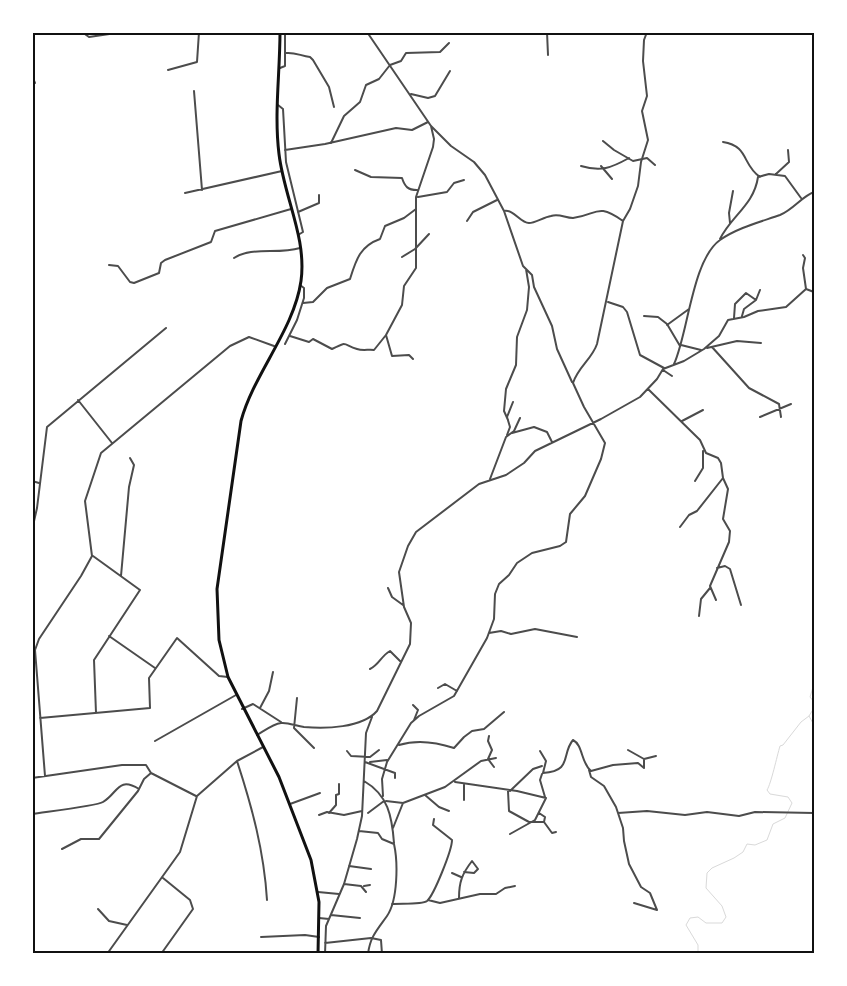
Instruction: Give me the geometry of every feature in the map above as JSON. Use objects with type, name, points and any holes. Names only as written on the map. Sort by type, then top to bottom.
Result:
[{"type":"highway","points":[[280,32],[277,131],[282,172],[300,248],[300,285],[293,309],[244,410],[233,461],[216,589],[219,640],[228,678],[290,804],[312,860],[318,892],[318,954]]},
{"type":"street","points":[[82,32],[89,37],[123,32]]},
{"type":"street","points":[[168,70],[197,62],[199,32]]},
{"type":"street","points":[[280,68],[285,66],[285,32]]},
{"type":"street","points":[[367,32],[431,126],[451,146],[474,162],[484,175],[504,211],[526,269],[529,287],[527,310],[517,337],[516,365],[506,389],[504,411],[510,428],[490,479]]},
{"type":"street","points":[[547,32],[548,55]]},
{"type":"street","points":[[573,383],[579,369],[595,349],[608,302],[610,275],[623,220],[630,209],[638,186],[648,136],[642,111],[647,96],[643,61],[644,41],[647,32]]},
{"type":"street","points":[[331,143],[344,116],[360,102],[366,85],[379,79],[390,65],[401,62],[406,53],[440,52],[449,43]]},
{"type":"street","points":[[286,53],[293,52],[310,57],[329,87],[334,107]]},
{"type":"street","points":[[411,94],[428,98],[435,96],[450,71]]},
{"type":"street","points":[[32,76],[36,83]]},
{"type":"street","points":[[194,91],[202,190]]},
{"type":"street","points":[[278,105],[283,109],[286,162],[303,232],[298,235]]},
{"type":"street","points":[[285,150],[331,143],[396,128],[412,130],[428,122]]},
{"type":"street","points":[[290,336],[309,342],[313,339],[332,349],[338,344],[346,343],[362,350],[374,350],[386,335],[400,310],[404,286],[416,268],[416,197],[433,147],[434,139],[431,126]]},
{"type":"street","points":[[604,141],[633,161],[647,158],[655,165]]},
{"type":"street","points":[[723,142],[735,143],[742,150],[751,170],[760,176],[776,174],[790,180],[801,198]]},
{"type":"street","points":[[776,174],[789,162],[788,150]]},
{"type":"street","points":[[582,166],[592,170],[604,170],[629,158]]},
{"type":"street","points":[[601,166],[610,174],[612,179]]},
{"type":"street","points":[[355,170],[371,177],[402,178],[404,185],[410,190],[418,190]]},
{"type":"street","points":[[185,193],[282,172]]},
{"type":"street","points":[[674,364],[702,265],[730,223],[749,204],[760,176]]},
{"type":"street","points":[[416,197],[446,192],[454,183],[464,180]]},
{"type":"street","points":[[730,223],[729,213],[733,191]]},
{"type":"street","points":[[719,241],[750,226],[782,214],[798,204],[801,198],[814,192]]},
{"type":"street","points":[[298,212],[320,203],[319,195]]},
{"type":"street","points":[[466,221],[473,212],[497,200]]},
{"type":"street","points":[[109,265],[118,266],[130,282],[134,283],[159,273],[161,263],[165,260],[211,242],[215,231],[291,209]]},
{"type":"street","points":[[302,303],[313,302],[327,288],[350,279],[362,249],[367,244],[380,239],[385,226],[404,218],[416,209]]},
{"type":"street","points":[[504,211],[510,211],[526,223],[532,223],[553,215],[574,218],[594,210],[609,212],[623,220]]},
{"type":"street","points":[[402,257],[429,234]]},
{"type":"street","points":[[234,258],[241,254],[256,251],[284,252],[300,248]]},
{"type":"street","points":[[803,255],[805,258],[804,284],[806,289]]},
{"type":"street","points":[[414,720],[445,703],[457,692],[489,633],[495,616],[497,588],[517,563],[535,552],[560,546],[566,542],[570,514],[583,500],[604,450],[604,439],[556,349],[552,326],[534,287],[532,275],[526,269]]},
{"type":"street","points":[[285,344],[290,336],[302,303],[305,290],[300,285]]},
{"type":"street","points":[[810,290],[814,286]]},
{"type":"street","points":[[806,289],[814,292]]},
{"type":"street","points":[[242,709],[252,704],[282,723],[294,726],[333,726],[358,722],[372,716],[377,711],[410,644],[411,622],[403,605],[399,572],[412,537],[428,521],[490,479],[506,475],[524,463],[535,451],[594,423],[640,397],[648,390],[663,369],[703,349],[719,336],[728,320],[758,311],[786,307],[806,289]]},
{"type":"street","points":[[742,316],[744,309],[756,300],[760,290]]},
{"type":"street","points":[[734,318],[738,299],[746,293],[756,300]]},
{"type":"street","points":[[608,302],[623,307],[627,312],[640,355],[672,376]]},
{"type":"street","points":[[667,325],[689,310]]},
{"type":"street","points":[[644,316],[658,317],[667,325],[680,345],[703,349],[737,341],[761,343]]},
{"type":"street","points":[[32,530],[47,427],[166,328]]},
{"type":"street","points":[[386,335],[392,356],[409,355],[412,359]]},
{"type":"street","points":[[45,776],[34,663],[35,650],[39,639],[92,556],[85,501],[100,456],[112,443],[230,346],[252,337],[274,346]]},
{"type":"street","points":[[712,347],[749,388],[767,396],[780,406],[781,417]]},
{"type":"street","points":[[648,390],[700,440],[706,453],[720,460],[722,478],[728,489],[723,519],[730,531],[729,542],[710,588],[701,599],[699,616]]},
{"type":"street","points":[[78,400],[112,443]]},
{"type":"street","points":[[508,420],[513,402]]},
{"type":"street","points":[[760,417],[780,406],[791,404]]},
{"type":"street","points":[[682,421],[703,410]]},
{"type":"street","points":[[512,433],[520,418]]},
{"type":"street","points":[[507,435],[534,427],[547,432],[552,442]]},
{"type":"street","points":[[695,481],[703,468],[703,447]]},
{"type":"street","points":[[121,576],[134,465],[130,458]]},
{"type":"street","points":[[680,527],[689,515],[697,511],[722,478]]},
{"type":"street","points":[[32,481],[39,483]]},
{"type":"street","points":[[92,556],[140,590],[94,660],[96,713]]},
{"type":"street","points":[[717,568],[725,566],[730,569],[741,605]]},
{"type":"street","points":[[388,588],[392,597],[403,605]]},
{"type":"street","points":[[710,588],[716,600]]},
{"type":"street","points":[[489,633],[501,631],[511,634],[535,629],[577,637]]},
{"type":"street","points":[[109,636],[155,668]]},
{"type":"street","points":[[40,718],[150,708],[148,680],[177,638],[219,676],[228,678]]},
{"type":"street","points":[[370,669],[378,666],[384,654],[390,651],[401,662]]},
{"type":"street","points":[[260,708],[269,691],[273,672]]},
{"type":"street","points":[[438,688],[445,684],[457,692]]},
{"type":"street","points":[[155,741],[236,695]]},
{"type":"street","points":[[297,698],[295,730],[314,748]]},
{"type":"street","points":[[368,954],[370,939],[387,916],[392,904],[398,868],[393,828],[383,796],[384,769],[414,720],[418,710],[413,706]]},
{"type":"street","points":[[399,745],[425,742],[444,744],[454,748],[472,731],[484,729],[504,712]]},
{"type":"street","points":[[325,954],[330,915],[344,884],[359,831],[362,811],[366,733],[372,716]]},
{"type":"street","points":[[257,735],[282,723]]},
{"type":"street","points":[[488,759],[492,750],[488,741],[489,736]]},
{"type":"street","points":[[543,773],[554,773],[559,770],[568,756],[574,740],[580,747],[585,765],[591,777],[608,791],[624,828],[624,841],[630,864],[641,887],[650,893],[657,910],[634,903]]},
{"type":"street","points":[[107,954],[163,878],[182,847],[197,796],[237,761],[263,747]]},
{"type":"street","points":[[348,751],[351,756],[365,758],[379,750]]},
{"type":"street","points":[[510,834],[533,822],[546,802],[540,780],[545,757],[540,750]]},
{"type":"street","points":[[628,750],[644,759],[656,756]]},
{"type":"street","points":[[368,813],[385,801],[404,803],[425,795],[455,782],[468,769],[488,759],[496,758]]},
{"type":"street","points":[[488,759],[494,766]]},
{"type":"street","points":[[589,770],[594,771],[613,765],[638,763],[644,768],[644,759]]},
{"type":"street","points":[[365,762],[388,760]]},
{"type":"street","points":[[237,761],[256,821],[262,849],[267,900]]},
{"type":"street","points":[[369,762],[395,773],[395,778]]},
{"type":"street","points":[[32,778],[122,765],[146,765],[151,773],[197,796]]},
{"type":"street","points":[[543,766],[533,769],[509,791],[509,811],[533,822],[544,822]]},
{"type":"street","points":[[62,849],[81,839],[99,839],[139,789],[144,779],[151,773]]},
{"type":"street","points":[[364,781],[383,796]]},
{"type":"street","points":[[455,782],[545,797]]},
{"type":"street","points":[[32,814],[100,803],[125,784],[130,784],[139,789]]},
{"type":"street","points":[[329,813],[336,805],[339,784]]},
{"type":"street","points":[[464,784],[464,800]]},
{"type":"street","points":[[290,804],[320,793]]},
{"type":"street","points":[[425,795],[439,807],[449,811]]},
{"type":"street","points":[[393,828],[404,803]]},
{"type":"street","points":[[318,815],[329,813],[344,815],[362,811]]},
{"type":"street","points":[[618,813],[647,811],[685,814],[707,812],[739,816],[748,812],[814,813]]},
{"type":"street","points":[[538,813],[545,817],[544,822],[552,833],[556,832]]},
{"type":"street","points":[[392,904],[422,904],[428,900],[452,850],[452,842],[446,834],[433,826],[434,819]]},
{"type":"street","points":[[359,831],[378,833],[382,839],[394,844]]},
{"type":"street","points":[[459,898],[461,877],[464,872],[472,861],[478,869],[474,873],[464,872]]},
{"type":"street","points":[[349,866],[371,869]]},
{"type":"street","points":[[452,873],[461,877]]},
{"type":"street","points":[[161,954],[193,909],[190,900],[163,878]]},
{"type":"street","points":[[344,884],[370,885]]},
{"type":"street","points":[[362,886],[366,892]]},
{"type":"street","points":[[428,900],[440,903],[484,893],[498,894],[505,888],[515,886]]},
{"type":"street","points":[[318,892],[339,894]]},
{"type":"street","points":[[98,909],[109,921],[127,925]]},
{"type":"street","points":[[330,915],[360,918]]},
{"type":"street","points":[[319,918],[329,919]]},
{"type":"street","points":[[261,937],[305,935],[318,937]]},
{"type":"street","points":[[325,944],[370,939],[381,940],[382,954]]},
{"type":"waterway","points":[[814,684],[810,697],[814,702]]},
{"type":"waterway","points":[[814,708],[809,716],[814,725]]},
{"type":"waterway","points":[[698,954],[698,945],[686,925],[690,918],[698,917],[706,923],[722,923],[726,917],[722,906],[706,888],[707,873],[712,868],[743,852],[747,844],[755,845],[767,840],[773,824],[785,818],[792,803],[788,797],[770,794],[767,790],[780,746],[783,745],[801,722],[809,716]]}]
